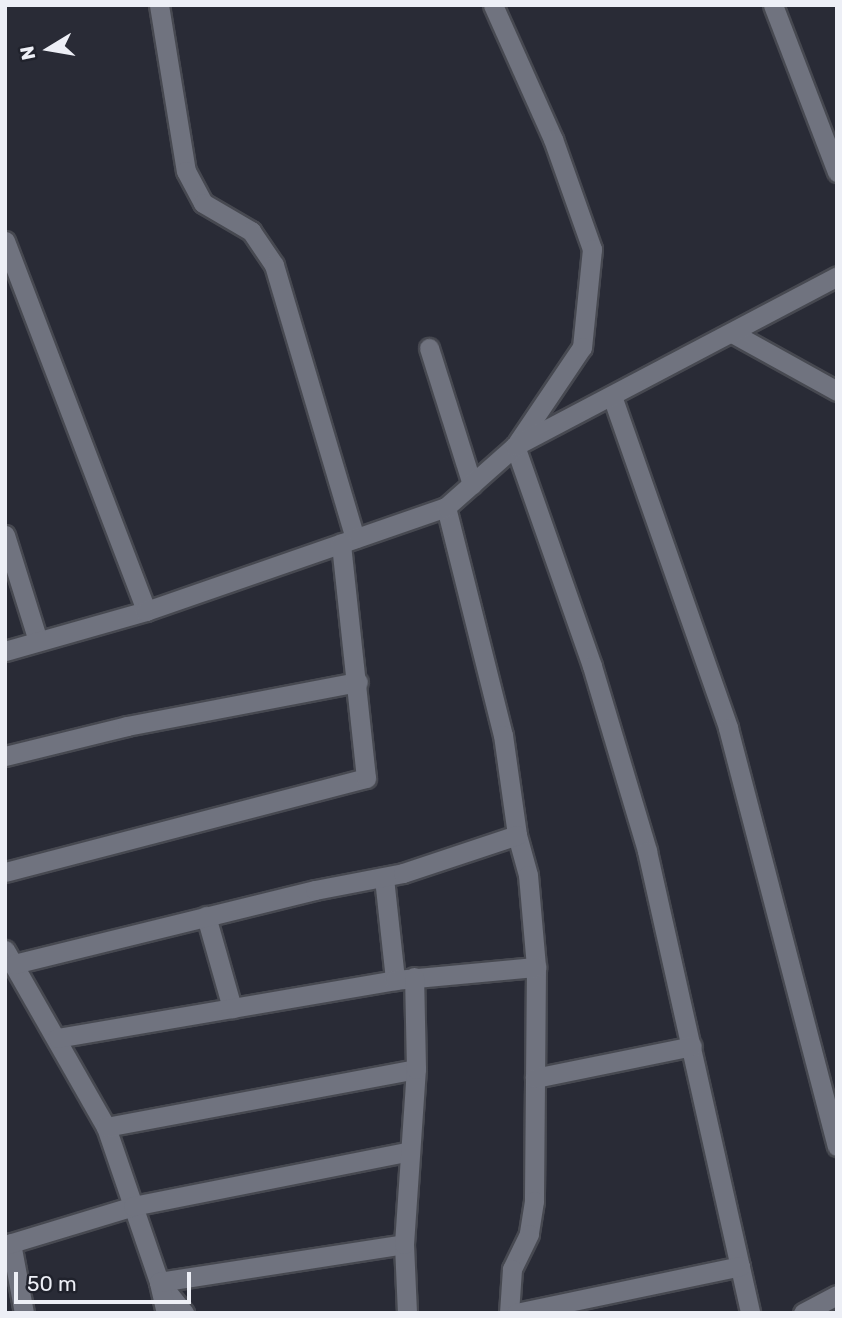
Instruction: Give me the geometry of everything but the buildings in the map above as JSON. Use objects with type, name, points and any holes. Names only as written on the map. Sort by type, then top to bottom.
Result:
[{"type":"street","points":[[5,872],[366,778],[348,541],[274,265],[251,231],[203,203],[186,171],[159,5]]},
{"type":"street","points":[[493,5],[553,139],[592,249],[582,347],[516,446]]},
{"type":"street","points":[[773,5],[837,172]]},
{"type":"street","points":[[5,242],[146,611]]},
{"type":"street","points":[[5,651],[146,611],[446,508],[516,446],[734,334],[837,276]]},
{"type":"street","points":[[734,334],[837,391]]},
{"type":"street","points":[[429,348],[472,484]]},
{"type":"street","points":[[612,396],[728,728],[829,1082],[837,1146]]},
{"type":"street","points":[[516,446],[592,666],[635,812],[692,1046],[750,1313]]},
{"type":"street","points":[[446,508],[503,735],[517,835],[528,875],[536,967],[534,1201],[530,1234],[512,1269],[509,1313]]},
{"type":"street","points":[[5,535],[38,641]]},
{"type":"street","points":[[5,756],[127,726],[358,682]]},
{"type":"street","points":[[166,1313],[159,1282],[106,1128],[58,1038],[10,957],[384,878],[517,835]]},
{"type":"street","points":[[384,878],[404,978],[416,1069],[404,1244],[407,1313]]},
{"type":"street","points":[[206,916],[232,1008]]},
{"type":"street","points":[[58,1038],[404,978],[536,967]]},
{"type":"street","points":[[535,1078],[692,1046]]},
{"type":"street","points":[[106,1128],[416,1069]]},
{"type":"street","points":[[24,1313],[8,1244],[133,1206],[410,1151]]},
{"type":"street","points":[[159,1282],[404,1244]]},
{"type":"street","points":[[516,1313],[740,1265]]},
{"type":"street","points":[[159,1282],[184,1313]]},
{"type":"street","points":[[803,1313],[827,1303]]}]
